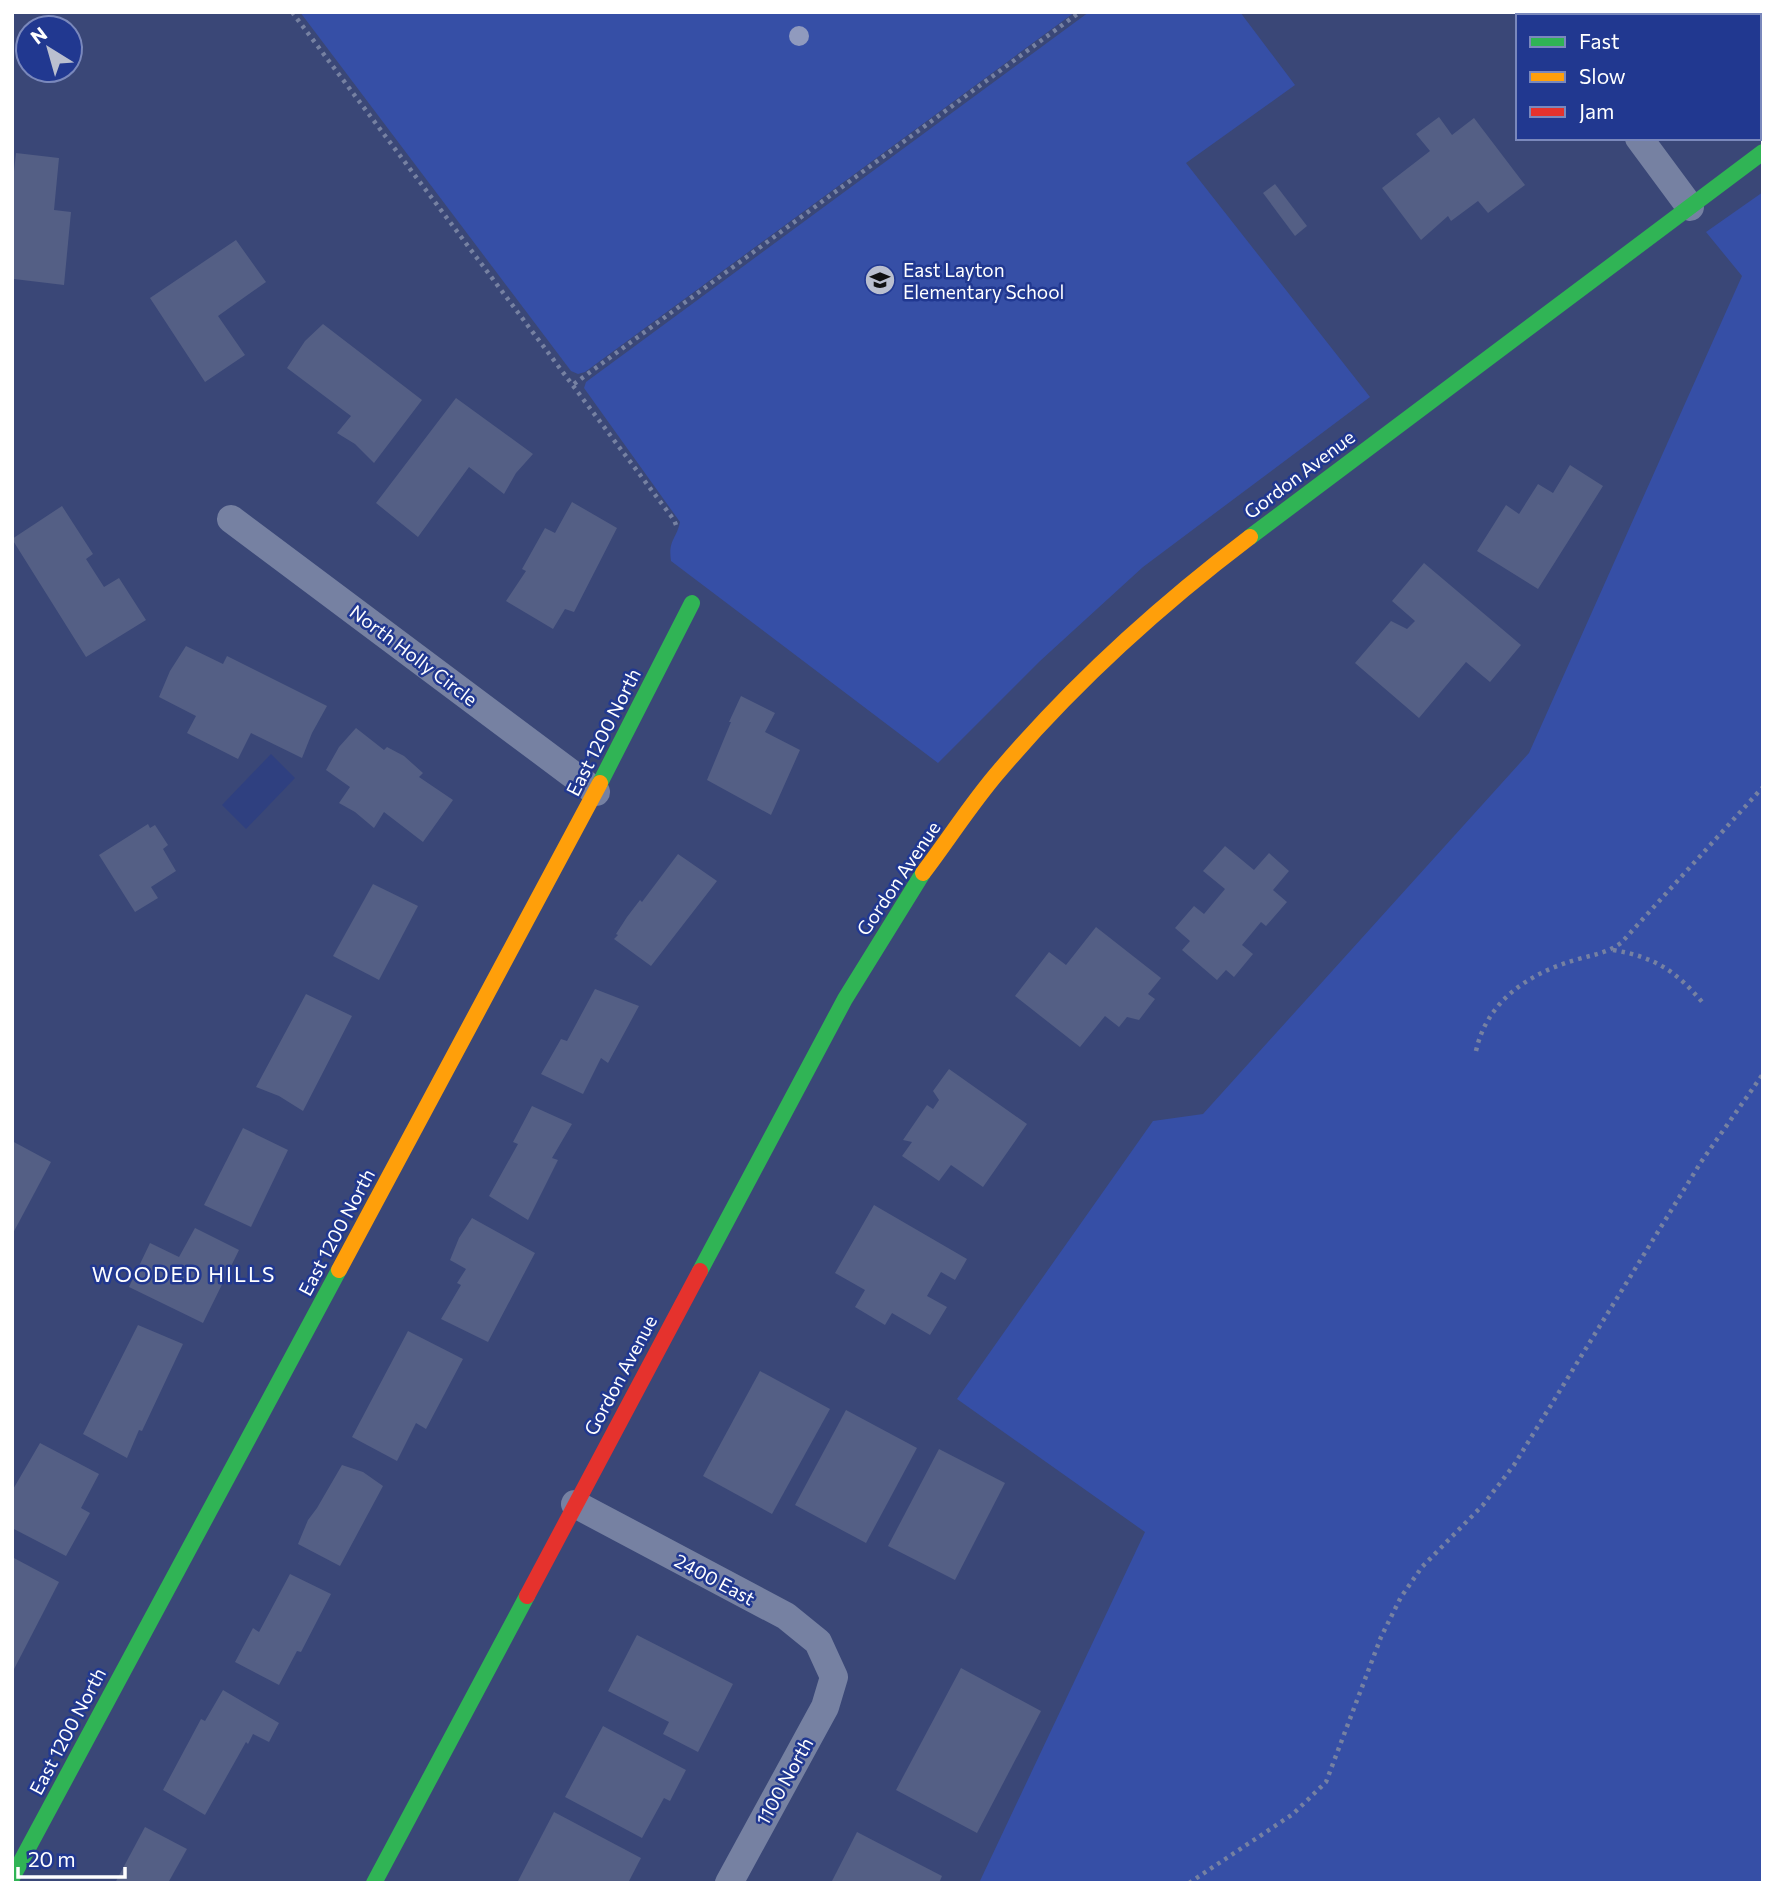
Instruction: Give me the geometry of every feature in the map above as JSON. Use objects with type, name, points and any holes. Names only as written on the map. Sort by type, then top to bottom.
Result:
[{"type":"main road","name":"Gordon Avenue","points":[[374,1883],[845,999],[916,883],[999,771],[1097,665],[1205,571],[1763,152]]},
{"type":"main road","name":"East 1200 North","points":[[12,1878],[596,792],[692,603]]},
{"type":"street","points":[[1640,140],[1690,207]]},
{"type":"street","name":"North Holly Circle","points":[[232,519],[596,792]]},
{"type":"street","name":"2400 East","points":[[575,1504],[786,1616],[818,1643],[834,1677]]},
{"type":"street","name":"1100 North","points":[[729,1883],[825,1707],[834,1677]]},
{"type":"path","points":[[292,12],[574,384],[676,525]]},
{"type":"path","points":[[574,384],[1080,12]]},
{"type":"path","points":[[1476,1051],[1485,1021],[1503,999],[1555,967],[1612,949],[1634,931],[1763,787]]},
{"type":"path","points":[[1612,949],[1644,956],[1657,962],[1683,979],[1703,1003]]},
{"type":"path","points":[[1189,1883],[1293,1814],[1325,1782],[1381,1637],[1401,1597],[1422,1567],[1483,1505],[1514,1465],[1700,1162],[1763,1074]]},
{"type":"shaded area","points":[[300,12],[1075,12],[585,372],[578,374],[571,371]]},
{"type":"shaded area","name":"East Layton Elementary School","points":[[1089,12],[1240,12],[1295,85],[1186,163],[1370,397],[1143,567],[1040,661],[938,763],[671,561],[671,544],[680,522],[584,388],[586,382]]},
{"type":"shaded area","points":[[1763,192],[1763,1883],[979,1883],[1145,1532],[957,1399],[1153,1121],[1203,1114],[1529,753],[1742,276],[1706,232]]},
{"type":"shaded area","points":[[271,754],[295,778],[246,829],[222,805]]},
{"type":"building","points":[[1642,12],[1759,14],[1643,14]]},
{"type":"building","points":[[1761,16],[1763,19],[1761,34]]},
{"type":"building","points":[[1439,117],[1452,135],[1474,118],[1525,185],[1488,213],[1478,201],[1451,221],[1448,216],[1421,240],[1382,188],[1430,151],[1416,134]]},
{"type":"building","points":[[16,153],[59,158],[54,210],[71,212],[64,285],[14,279],[12,189]]},
{"type":"building","points":[[1275,184],[1307,226],[1295,236],[1263,193]]},
{"type":"building","points":[[236,240],[266,282],[218,316],[245,355],[205,382],[150,298]]},
{"type":"building","points":[[323,324],[422,400],[374,463],[355,444],[337,433],[351,416],[287,368],[305,341]]},
{"type":"building","points":[[456,398],[533,454],[516,473],[504,494],[469,467],[418,537],[376,503]]},
{"type":"building","points":[[1570,465],[1603,486],[1538,589],[1477,551],[1506,505],[1519,514],[1538,484],[1553,493]]},
{"type":"building","points":[[572,502],[617,528],[574,612],[565,609],[553,629],[506,601],[526,571],[522,569],[545,528],[555,533]]},
{"type":"building","points":[[62,506],[93,554],[86,559],[104,587],[119,578],[146,620],[86,657],[12,539]]},
{"type":"building","points":[[1424,563],[1521,645],[1490,682],[1466,662],[1419,718],[1355,663],[1391,621],[1407,629],[1415,621],[1392,601]]},
{"type":"building","points":[[186,646],[223,664],[227,656],[327,706],[302,758],[251,733],[238,759],[187,733],[196,716],[159,697],[170,671]]},
{"type":"building","points":[[741,696],[775,713],[765,732],[800,750],[771,815],[707,780]]},
{"type":"building","points":[[356,728],[384,750],[387,747],[404,756],[423,773],[419,777],[453,800],[423,842],[384,812],[374,828],[339,803],[350,787],[326,770],[339,747]]},
{"type":"building","points":[[148,824],[150,828],[155,825],[168,845],[163,849],[176,871],[151,887],[158,898],[135,912],[99,855]]},
{"type":"building","points":[[1225,846],[1254,870],[1269,853],[1289,871],[1273,890],[1287,902],[1266,926],[1261,922],[1242,945],[1253,954],[1234,977],[1226,970],[1217,980],[1182,950],[1190,941],[1175,928],[1194,906],[1204,914],[1225,889],[1203,871]]},
{"type":"building","points":[[678,854],[717,881],[651,966],[614,939],[627,917],[640,900],[642,902]]},
{"type":"building","points":[[373,884],[418,906],[379,980],[333,956]]},
{"type":"building","points":[[1096,927],[1161,978],[1148,994],[1155,999],[1139,1020],[1127,1017],[1119,1027],[1105,1016],[1080,1047],[1015,996],[1049,952],[1066,965]]},
{"type":"building","points":[[595,989],[639,1006],[608,1063],[601,1058],[583,1094],[541,1074],[561,1039],[567,1041]]},
{"type":"building","points":[[306,994],[352,1016],[303,1111],[279,1096],[256,1087]]},
{"type":"building","points":[[949,1069],[1027,1124],[983,1187],[951,1165],[939,1181],[902,1156],[912,1142],[903,1140],[927,1105],[933,1109],[939,1100],[933,1091]]},
{"type":"building","points":[[532,1106],[572,1124],[552,1158],[558,1160],[528,1220],[489,1196],[518,1144],[513,1142]]},
{"type":"building","points":[[243,1128],[288,1150],[251,1227],[204,1205]]},
{"type":"building","points":[[12,1141],[51,1162],[12,1235]]},
{"type":"building","points":[[874,1205],[967,1259],[955,1280],[941,1272],[927,1296],[947,1307],[930,1335],[892,1313],[885,1325],[855,1307],[865,1290],[835,1273]]},
{"type":"building","points":[[472,1218],[535,1253],[488,1342],[441,1319],[461,1285],[457,1283],[466,1269],[450,1260],[459,1238]]},
{"type":"building","points":[[195,1228],[239,1250],[203,1323],[129,1287],[150,1243],[179,1257]]},
{"type":"building","points":[[138,1325],[183,1344],[127,1458],[83,1434]]},
{"type":"building","points":[[408,1331],[463,1359],[426,1429],[416,1423],[397,1461],[352,1437]]},
{"type":"building","points":[[760,1371],[830,1409],[772,1514],[703,1476]]},
{"type":"building","points":[[846,1410],[917,1448],[866,1543],[795,1505]]},
{"type":"building","points":[[40,1443],[99,1474],[81,1508],[90,1513],[66,1556],[12,1528],[12,1491]]},
{"type":"building","points":[[939,1449],[1005,1483],[955,1580],[888,1546]]},
{"type":"building","points":[[342,1465],[363,1472],[383,1486],[340,1566],[298,1544],[308,1520]]},
{"type":"building","points":[[12,1557],[59,1582],[12,1673]]},
{"type":"building","points":[[290,1574],[331,1594],[301,1652],[297,1651],[279,1685],[235,1662],[253,1628],[259,1632]]},
{"type":"building","points":[[637,1635],[733,1684],[698,1752],[663,1734],[669,1722],[608,1691]]},
{"type":"building","points":[[961,1668],[1041,1711],[977,1833],[896,1790]]},
{"type":"building","points":[[223,1690],[279,1723],[269,1742],[253,1734],[248,1744],[246,1742],[205,1815],[163,1790],[201,1719],[205,1721]]},
{"type":"building","points":[[603,1726],[686,1770],[670,1801],[664,1798],[642,1838],[565,1797]]},
{"type":"building","points":[[554,1812],[641,1858],[628,1883],[517,1883]]},
{"type":"building","points":[[145,1827],[187,1849],[168,1883],[115,1883]]},
{"type":"building","points":[[857,1832],[942,1876],[939,1883],[831,1883]]},
{"type":"traffic: fast","points":[[1250,537],[1763,152]]},
{"type":"traffic: fast","points":[[600,783],[692,603]]},
{"type":"traffic: fast","points":[[700,1271],[845,999],[923,873]]},
{"type":"traffic: fast","points":[[12,1878],[339,1270]]},
{"type":"traffic: fast","points":[[374,1883],[527,1596]]},
{"type":"traffic: slow","points":[[923,873],[990,782],[1057,707],[1150,618],[1250,537]]},
{"type":"traffic: slow","points":[[339,1270],[600,783]]},
{"type":"traffic: jam","points":[[527,1596],[700,1271]]},
{"type":"place","name":"East Layton Elementary School","points":[[880,280]]},
{"type":"district","name":"WOODED HILLS","points":[[184,1273]]}]
